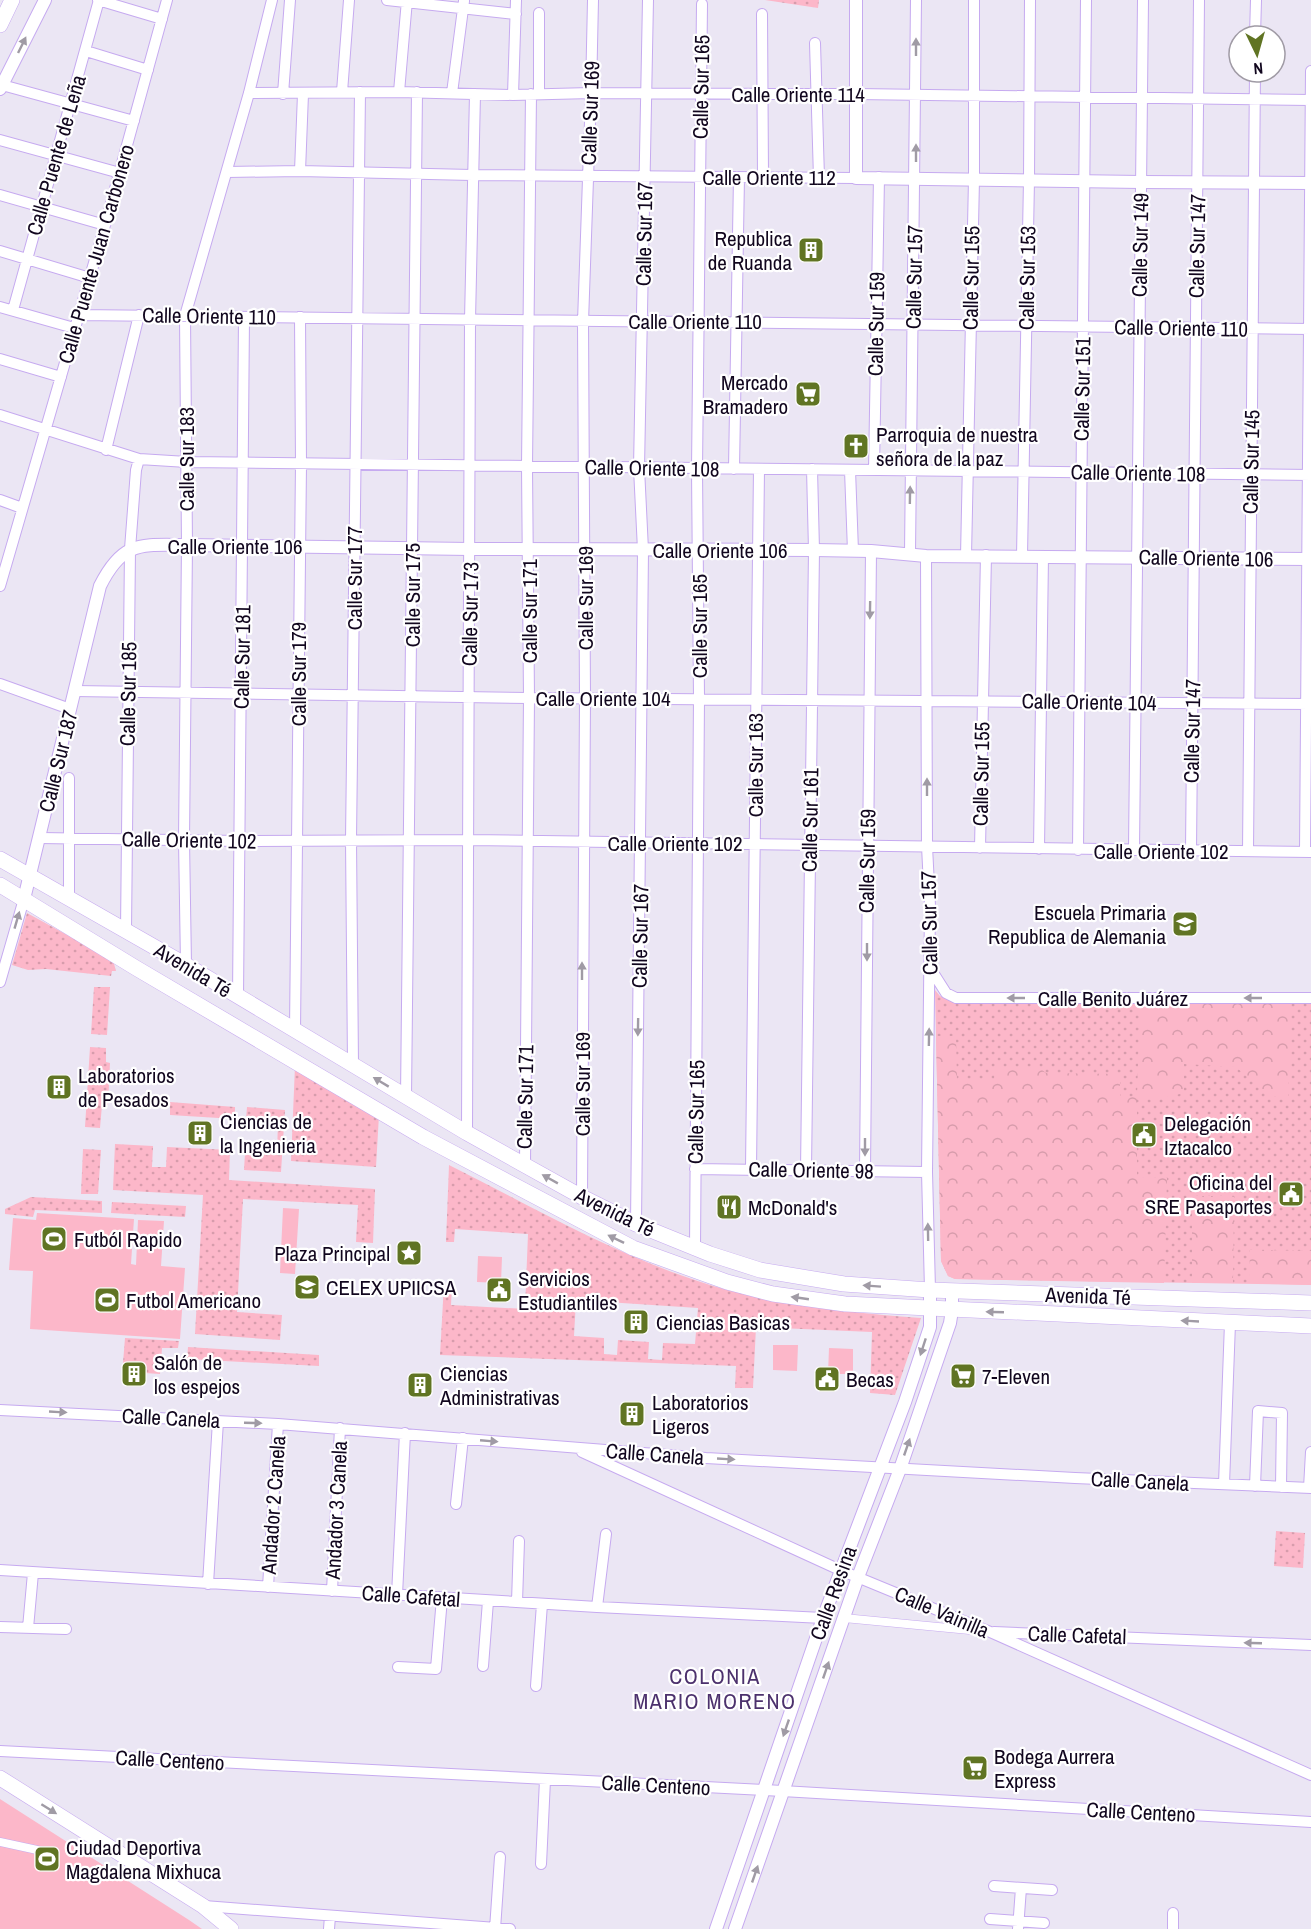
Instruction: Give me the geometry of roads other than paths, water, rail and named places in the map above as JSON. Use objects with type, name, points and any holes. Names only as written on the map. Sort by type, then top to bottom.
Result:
[{"type":"main road","points":[[0,25],[12,0]]},
{"type":"main road","name":"Avenida Té","points":[[0,859],[186,965],[467,1133],[582,1197],[636,1224],[695,1249],[775,1273],[844,1284],[952,1291],[1311,1303]]},
{"type":"main road","name":"Avenida Té","points":[[0,885],[423,1137],[633,1248],[727,1282],[773,1294],[845,1304],[952,1311],[1311,1326]]},
{"type":"main road","points":[[0,1778],[203,1906],[231,1929]]},
{"type":"street","points":[[45,0],[1,87],[71,103],[134,121]]},
{"type":"street","points":[[99,0],[162,19]]},
{"type":"street","name":"Calle Puente de Leña","points":[[13,310],[99,0]]},
{"type":"street","name":"Calle Puente Juan Carbonero","points":[[0,586],[120,173],[167,0]]},
{"type":"street","name":"Calle Sur 183","points":[[186,965],[184,840],[187,545],[185,316],[249,93],[272,0]]},
{"type":"street","points":[[283,94],[290,0]]},
{"type":"street","points":[[342,92],[349,0]]},
{"type":"street","points":[[387,0],[464,4],[516,14]]},
{"type":"street","points":[[513,95],[516,0]]},
{"type":"street","name":"Calle Sur 169","points":[[582,1197],[585,698],[583,321],[592,0]]},
{"type":"street","name":"Calle Sur 167","points":[[636,1224],[643,550],[639,468],[648,0]]},
{"type":"street","points":[[856,0],[856,178]]},
{"type":"street","name":"Calle Sur 157","points":[[910,553],[916,178],[916,0]]},
{"type":"street","name":"Calle Sur 155","points":[[966,556],[969,325],[974,179],[974,0]]},
{"type":"street","name":"Calle Sur 153","points":[[1022,556],[1030,0]]},
{"type":"street","name":"Calle Sur 151","points":[[1078,850],[1086,0]]},
{"type":"street","name":"Calle Sur 149","points":[[1134,850],[1143,0]]},
{"type":"street","name":"Calle Sur 147","points":[[1191,851],[1199,0]]},
{"type":"street","points":[[1255,24],[1256,0]]},
{"type":"street","points":[[399,92],[407,1]]},
{"type":"street","points":[[452,93],[464,4]]},
{"type":"street","name":"Calle Sur 165","points":[[695,1249],[699,843],[697,469],[702,4]]},
{"type":"street","name":"Calle Sur 171","points":[[525,1165],[529,698],[528,321],[530,175],[539,13]]},
{"type":"street","points":[[762,14],[763,177]]},
{"type":"street","points":[[815,43],[819,178]]},
{"type":"street","points":[[86,51],[148,70]]},
{"type":"street","points":[[1308,852],[1311,71]]},
{"type":"street","name":"Calle Sur 145","points":[[1248,851],[1255,84]]},
{"type":"street","name":"Calle Sur 177","points":[[352,1065],[351,840],[360,92]]},
{"type":"street","name":"Calle Oriente 114","points":[[249,93],[417,92],[513,95],[762,93],[1311,100]]},
{"type":"street","name":"Calle Sur 175","points":[[406,1097],[417,92]]},
{"type":"street","points":[[300,171],[303,94]]},
{"type":"street","name":"Calle Sur 173","points":[[467,1133],[472,175],[475,94]]},
{"type":"street","points":[[0,140],[120,173]]},
{"type":"street","name":"Calle Oriente 112","points":[[226,172],[1310,183]]},
{"type":"street","points":[[734,469],[739,177]]},
{"type":"street","name":"Calle Sur 159","points":[[874,470],[879,177]]},
{"type":"street","points":[[0,195],[105,225]]},
{"type":"street","points":[[0,252],[90,278]]},
{"type":"street","points":[[0,307],[74,328]]},
{"type":"street","name":"Calle Oriente 110","points":[[78,315],[1310,329]]},
{"type":"street","points":[[106,450],[139,315]]},
{"type":"street","name":"Calle Sur 181","points":[[238,997],[244,317]]},
{"type":"street","name":"Calle Sur 179","points":[[294,1031],[298,546],[301,464],[300,317]]},
{"type":"street","points":[[0,359],[61,377]]},
{"type":"street","name":"Calle Oriente 108","points":[[0,415],[139,459],[187,462],[1310,475]]},
{"type":"street","name":"Calle Sur 185","points":[[126,930],[130,549],[136,470],[139,459]]},
{"type":"street","name":"Calle Sur 163","points":[[752,1169],[759,469]]},
{"type":"street","name":"Calle Sur 161","points":[[806,1170],[814,550],[812,469]]},
{"type":"street","points":[[850,470],[853,551]]},
{"type":"street","points":[[0,500],[22,508]]},
{"type":"street","name":"Calle Oriente 106","points":[[130,549],[144,545],[187,545],[698,551],[814,550],[910,553],[926,556],[1309,559]]},
{"type":"street","name":"Calle Sur 187","points":[[0,982],[40,837],[100,586],[110,567],[130,549]]},
{"type":"street","name":"Calle Sur 159","points":[[865,1171],[871,551]]},
{"type":"street","name":"Calle Sur 155","points":[[980,848],[986,555]]},
{"type":"street","name":"Calle Sur 157","points":[[926,556],[927,846],[930,906],[927,1172],[930,1290]]},
{"type":"street","points":[[1039,849],[1042,556]]},
{"type":"street","points":[[0,684],[70,709]]},
{"type":"street","name":"Calle Oriente 104","points":[[75,691],[529,698],[1308,704]]},
{"type":"street","name":"Calle Sur 187","points":[[69,778],[69,898]]},
{"type":"street","name":"Calle Oriente 102","points":[[40,837],[240,841],[468,840],[755,843],[1308,852]]},
{"type":"street","name":"Calle Benito Juárez","points":[[930,969],[946,993],[956,998],[1311,998]]},
{"type":"street","name":"Calle Oriente 98","points":[[695,1169],[927,1172]]},
{"type":"street","name":"Calle Resina","points":[[716,1929],[840,1570],[905,1402],[930,1327],[930,1290]]},
{"type":"street","name":"Calle Resina","points":[[735,1929],[950,1323],[952,1291]]},
{"type":"street","points":[[1224,1485],[1230,1323]]},
{"type":"street","name":"Calle Canela","points":[[0,1410],[340,1428],[706,1458],[1310,1488]]},
{"type":"street","points":[[1255,1486],[1258,1411],[1282,1413],[1281,1487]]},
{"type":"street","points":[[208,1584],[218,1421]]},
{"type":"street","name":"Andador 2 Canela","points":[[268,1587],[278,1424]]},
{"type":"street","name":"Andador 3 Canela","points":[[332,1591],[340,1428]]},
{"type":"street","points":[[397,1595],[405,1433]]},
{"type":"street","points":[[456,1504],[463,1438]]},
{"type":"street","name":"Calle Vainilla","points":[[573,1448],[840,1570],[988,1631],[1311,1775]]},
{"type":"street","points":[[1310,1488],[1311,1452]]},
{"type":"street","points":[[597,1607],[606,1534]]},
{"type":"street","points":[[516,1602],[519,1541]]},
{"type":"street","name":"Calle Cafetal","points":[[0,1570],[488,1601],[823,1618]]},
{"type":"street","points":[[28,1628],[33,1573]]},
{"type":"street","points":[[398,1667],[436,1669],[442,1598]]},
{"type":"street","points":[[483,1666],[488,1601]]},
{"type":"street","points":[[536,1686],[542,1604]]},
{"type":"street","name":"Calle Cafetal","points":[[844,1618],[988,1631],[1311,1645]]},
{"type":"street","points":[[0,1627],[66,1629]]},
{"type":"street","name":"Calle Centeno","points":[[0,1750],[765,1790],[1311,1822]]},
{"type":"street","points":[[541,1864],[545,1780]]},
{"type":"street","points":[[0,1842],[51,1853]]},
{"type":"street","points":[[495,1929],[500,1857]]},
{"type":"street","points":[[994,1886],[1052,1890]]},
{"type":"street","points":[[1018,1925],[1021,1888]]},
{"type":"street","points":[[203,1906],[330,1916],[413,1926],[510,1929]]},
{"type":"street","points":[[1173,1913],[1173,1929]]},
{"type":"street","points":[[329,1929],[330,1916]]},
{"type":"street","points":[[990,1919],[1018,1925],[1044,1923]]},
{"type":"place","name":"Republica de Ruanda","points":[[811,250]]},
{"type":"place","name":"Mercado Bramadero","points":[[808,394]]},
{"type":"place","name":"Parroquia de nuestra señora de la paz","points":[[856,446]]},
{"type":"place","name":"Escuela Primaria Republica de Alemania","points":[[1185,924]]},
{"type":"place","name":"Laboratorios de Pesados","points":[[59,1087]]},
{"type":"place","name":"Ciencias de la Ingenieria","points":[[200,1133]]},
{"type":"place","name":"Delegación Iztacalco","points":[[1144,1135]]},
{"type":"place","name":"Oficina del SRE Pasaportes","points":[[1291,1194]]},
{"type":"place","name":"McDonald's","points":[[729,1207]]},
{"type":"place","name":"Futból Rapido","points":[[54,1239]]},
{"type":"place","name":"Plaza Principal","points":[[409,1253]]},
{"type":"place","name":"CELEX UPIICSA","points":[[307,1287]]},
{"type":"place","name":"Servicios Estudiantiles","points":[[499,1290]]},
{"type":"place","name":"Futbol Americano","points":[[107,1300]]},
{"type":"place","name":"Ciencias Basicas","points":[[636,1322]]},
{"type":"place","name":"Salón de los espejos","points":[[134,1374]]},
{"type":"place","name":"7-Eleven","points":[[963,1376]]},
{"type":"place","name":"Becas","points":[[827,1379]]},
{"type":"place","name":"Ciencias Administrativas","points":[[420,1385]]},
{"type":"place","name":"Laboratorios Ligeros","points":[[632,1414]]},
{"type":"place","name":"Bodega Aurrera Express","points":[[975,1768]]},
{"type":"place","name":"Ciudad Deportiva Magdalena Mixhuca","points":[[47,1859]]},
{"type":"district","name":"COLONIA MARIO MORENO","points":[[715,1688]]}]
